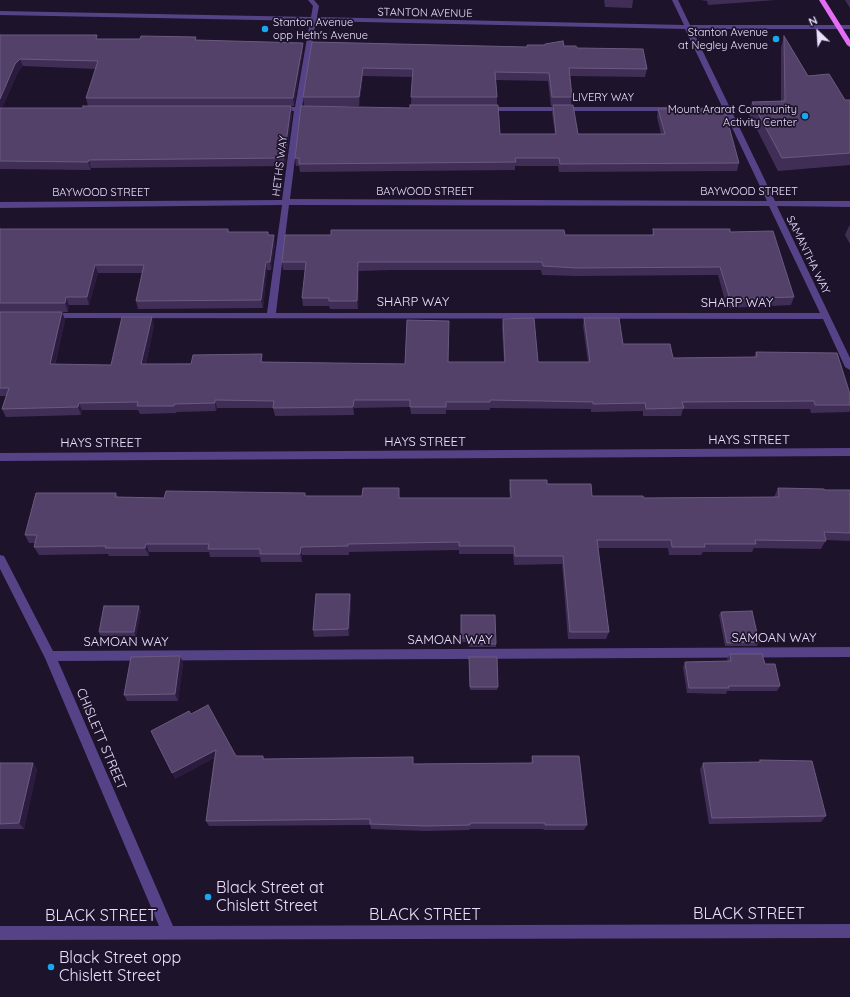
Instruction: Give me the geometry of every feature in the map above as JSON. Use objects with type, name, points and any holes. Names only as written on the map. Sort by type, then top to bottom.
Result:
[{"type":"main road","points":[[822,0],[850,45]]},
{"type":"street","name":"HETHS WAY","points":[[271,315],[298,109],[316,11],[316,6],[312,0]]},
{"type":"street","name":"SAMANTHA WAY","points":[[675,0],[688,27],[722,109],[771,203],[850,367]]},
{"type":"street","name":"STANTON AVENUE","points":[[0,13],[313,21],[688,27],[850,27]]},
{"type":"street","points":[[266,109],[321,109]]},
{"type":"street","name":"LIVERY WAY","points":[[480,109],[678,109]]},
{"type":"street","name":"BAYWOOD STREET","points":[[0,205],[287,202],[850,204]]},
{"type":"street","name":"SHARP WAY","points":[[40,316],[825,316]]},
{"type":"street","name":"HAYS STREET","points":[[0,457],[850,452]]},
{"type":"street","name":"CHISLETT STREET","points":[[0,559],[50,656],[169,933]]},
{"type":"street","name":"SAMOAN WAY","points":[[50,656],[850,652]]},
{"type":"street","name":"BLACK STREET","points":[[0,933],[850,931]]},
{"type":"building","points":[[0,35],[97,35],[96,39],[140,39],[141,36],[196,37],[195,40],[303,43],[293,98],[86,98],[98,61],[20,59],[15,64],[0,99]]},
{"type":"building","name":"Mount Ararat Community Activity Center","points":[[784,36],[808,76],[829,74],[845,100],[850,100],[850,153],[782,158],[752,102],[785,101]]},
{"type":"building","points":[[563,41],[564,46],[576,46],[577,48],[643,49],[647,69],[569,68],[572,97],[552,97],[549,73],[495,72],[497,97],[411,97],[413,69],[363,68],[359,97],[303,97],[312,42],[527,47],[527,45],[545,45]]},
{"type":"building","points":[[410,105],[498,105],[500,134],[556,134],[553,105],[573,105],[578,134],[665,134],[658,109],[724,108],[739,163],[560,164],[559,158],[515,158],[516,162],[299,164],[299,158],[295,158],[301,106],[410,108]]},
{"type":"building","points":[[83,106],[291,106],[284,158],[89,160],[88,162],[0,161],[0,108],[83,108]]},
{"type":"building","points":[[0,229],[228,229],[228,232],[268,232],[268,235],[274,235],[270,262],[266,262],[261,300],[136,301],[144,265],[95,265],[87,297],[66,297],[65,303],[0,303]]},
{"type":"building","points":[[653,229],[730,229],[730,232],[773,231],[794,297],[730,299],[720,267],[576,268],[543,266],[542,262],[358,262],[357,301],[329,301],[329,298],[302,298],[306,262],[282,262],[285,235],[331,235],[331,230],[564,230],[565,235],[654,235]]},
{"type":"building","points":[[0,312],[62,312],[50,364],[111,365],[122,317],[152,317],[141,364],[191,364],[193,355],[262,354],[261,362],[405,364],[407,320],[449,321],[448,362],[505,362],[503,319],[534,318],[538,362],[590,362],[584,318],[619,318],[623,344],[670,344],[673,358],[757,357],[756,352],[837,353],[850,394],[850,405],[815,405],[814,401],[682,402],[684,408],[646,409],[645,403],[593,404],[593,402],[490,400],[490,402],[446,402],[446,407],[410,407],[410,400],[354,400],[353,407],[273,408],[274,401],[215,400],[215,403],[174,404],[174,406],[137,406],[138,402],[79,403],[78,407],[2,409],[9,388],[0,388]]},
{"type":"building","points":[[510,480],[547,480],[547,484],[591,484],[592,496],[643,496],[644,498],[779,497],[778,488],[850,490],[850,533],[824,532],[826,541],[755,540],[756,544],[704,544],[705,547],[672,547],[671,540],[597,540],[609,632],[570,632],[563,556],[515,556],[514,546],[459,546],[459,542],[348,544],[348,546],[301,547],[300,554],[260,554],[260,549],[208,549],[209,544],[146,544],[145,548],[105,548],[106,546],[34,547],[37,535],[25,535],[36,493],[116,493],[115,497],[164,498],[166,491],[305,493],[305,496],[362,496],[363,488],[399,488],[399,498],[511,498]]},
{"type":"building","points":[[316,594],[350,594],[348,629],[313,630]]},
{"type":"building","points":[[104,606],[139,606],[134,632],[99,632]]},
{"type":"building","points":[[752,611],[759,642],[727,643],[721,612]]},
{"type":"building","points":[[461,615],[495,615],[496,644],[469,644],[469,638],[461,638]]},
{"type":"building","points":[[730,654],[762,654],[765,664],[775,664],[780,686],[689,688],[685,662],[731,661]]},
{"type":"building","points":[[180,656],[175,694],[124,695],[131,657]]},
{"type":"building","points":[[469,657],[497,657],[498,687],[470,687]]},
{"type":"building","points":[[208,705],[236,756],[263,756],[263,759],[413,757],[413,764],[533,763],[532,756],[579,756],[587,825],[545,825],[545,823],[470,823],[470,825],[426,826],[370,824],[370,819],[206,821],[216,750],[172,773],[151,731],[189,711],[191,714]]},
{"type":"building","points":[[760,760],[812,761],[826,816],[712,818],[703,763],[760,762]]},
{"type":"building","points":[[0,763],[33,763],[19,823],[0,824]]},
{"type":"place","name":"Stanton Avenue opp Heth's Avenue","points":[[265,29]]},
{"type":"place","name":"Stanton Avenue at Negley Avenue","points":[[776,39]]},
{"type":"place","name":"Mount Ararat Community Activity Center","points":[[805,116]]},
{"type":"place","name":"Black Street at Chislett Street","points":[[208,897]]},
{"type":"place","name":"Black Street opp Chislett Street","points":[[51,967]]}]
